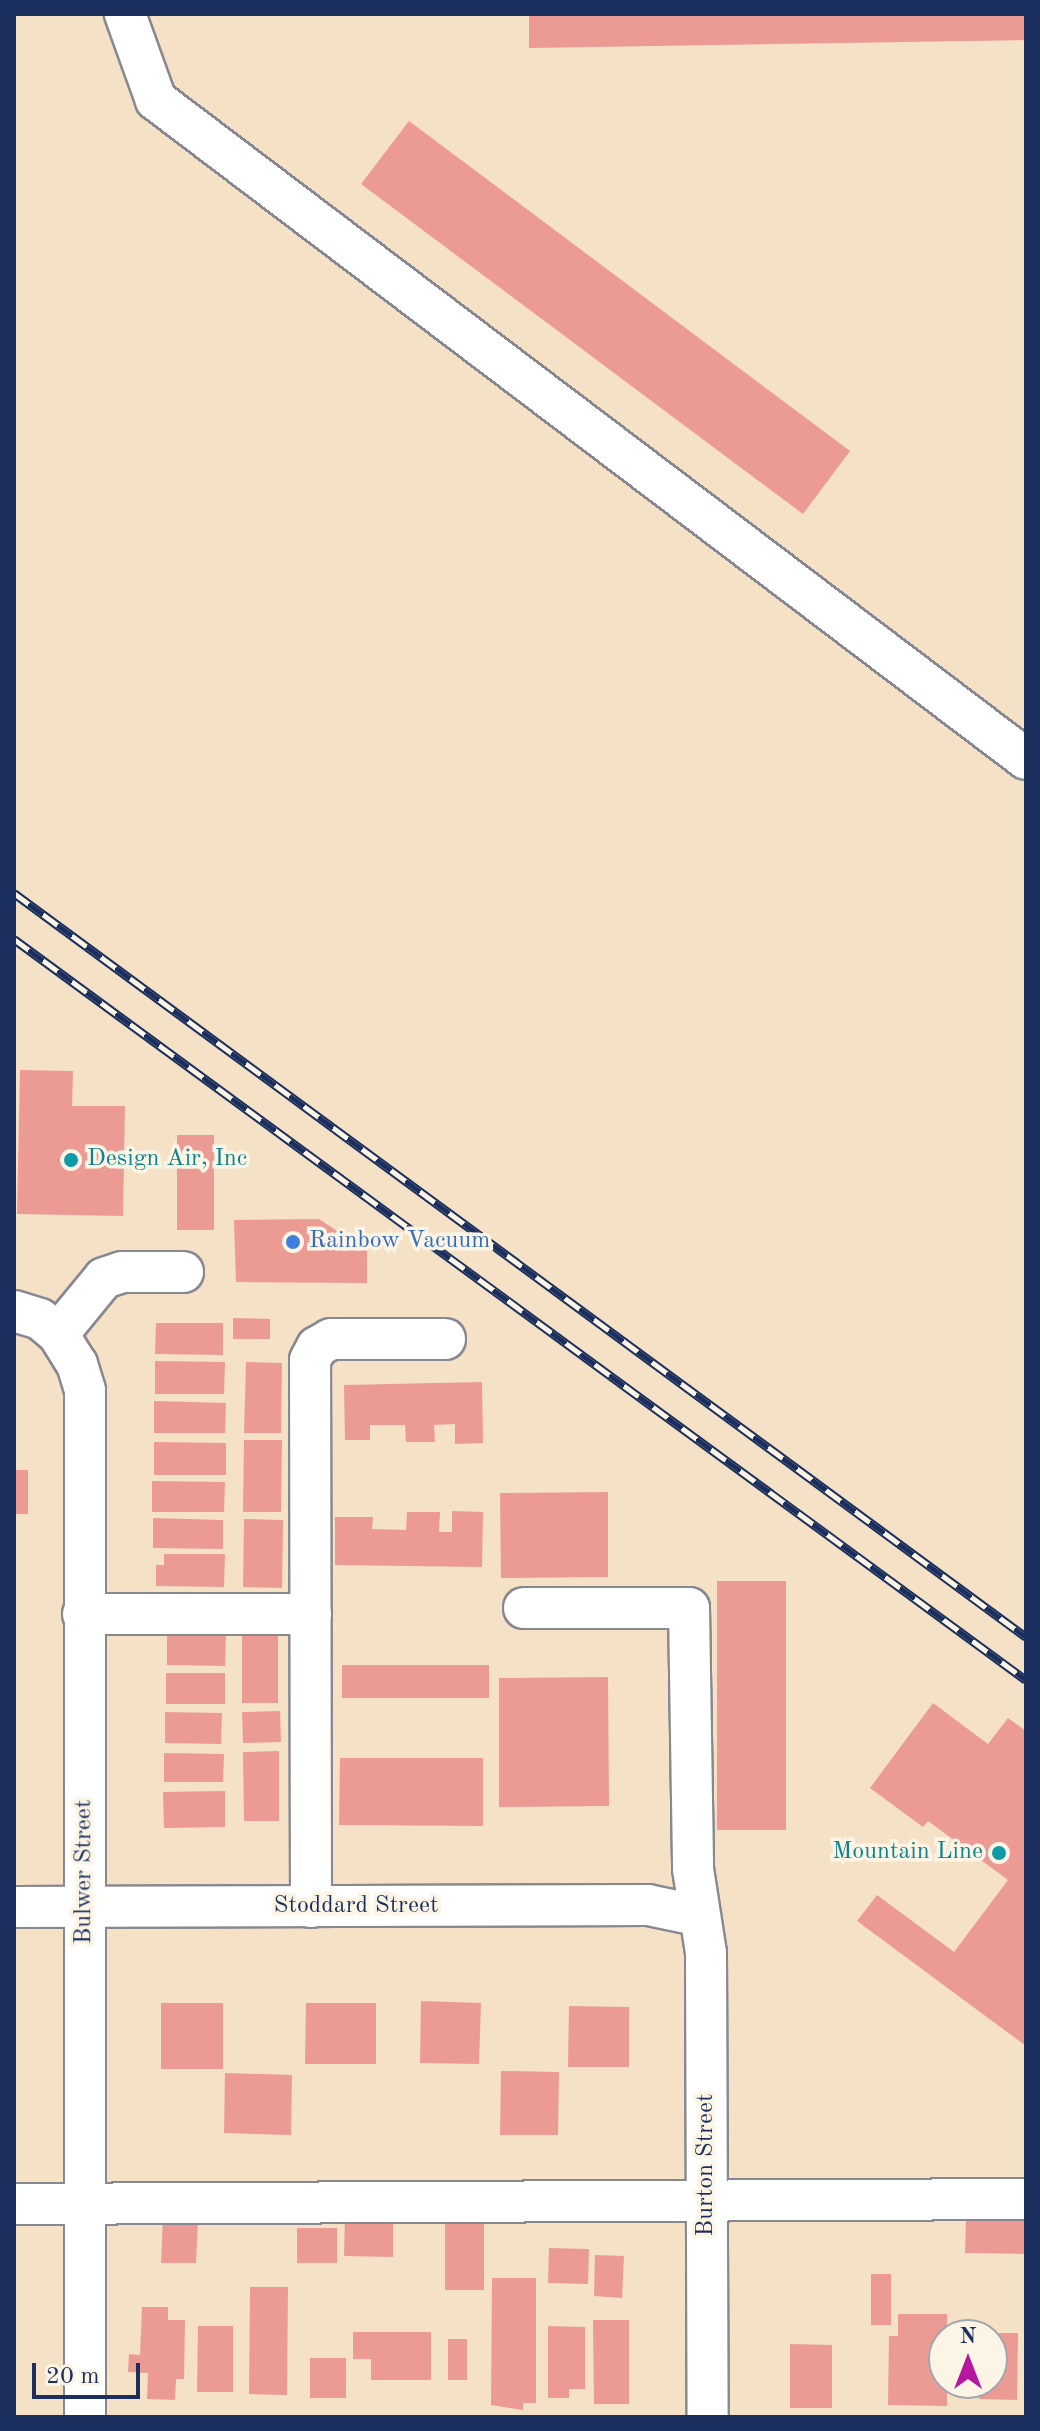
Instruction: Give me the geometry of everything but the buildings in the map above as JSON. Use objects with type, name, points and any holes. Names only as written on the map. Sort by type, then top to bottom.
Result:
[{"type":"street","points":[[125,14],[156,100],[1026,759]]},
{"type":"street","points":[[14,1311],[40,1319],[58,1334],[104,1278],[122,1272],[183,1272]]},
{"type":"street","name":"Bulwer Street","points":[[58,1334],[77,1364],[85,1390],[85,2417]]},
{"type":"street","points":[[311,1907],[312,1353],[331,1339],[445,1339]]},
{"type":"street","name":"Burton Street","points":[[524,1608],[689,1608],[696,1915],[706,1953],[708,2417]]},
{"type":"street","points":[[83,1614],[311,1614]]},
{"type":"street","name":"Stoddard Street","points":[[14,1907],[648,1905],[696,1915]]},
{"type":"street","points":[[14,2204],[1026,2199]]},
{"type":"railway","points":[[14,893],[1026,1637]]},
{"type":"railway","points":[[14,939],[1026,1680]]},
{"type":"place","name":"Design Air, Inc","points":[[71,1160]]},
{"type":"place","name":"Rainbow Vacuum","points":[[293,1242]]},
{"type":"place","name":"Mountain Line","points":[[999,1853]]}]
